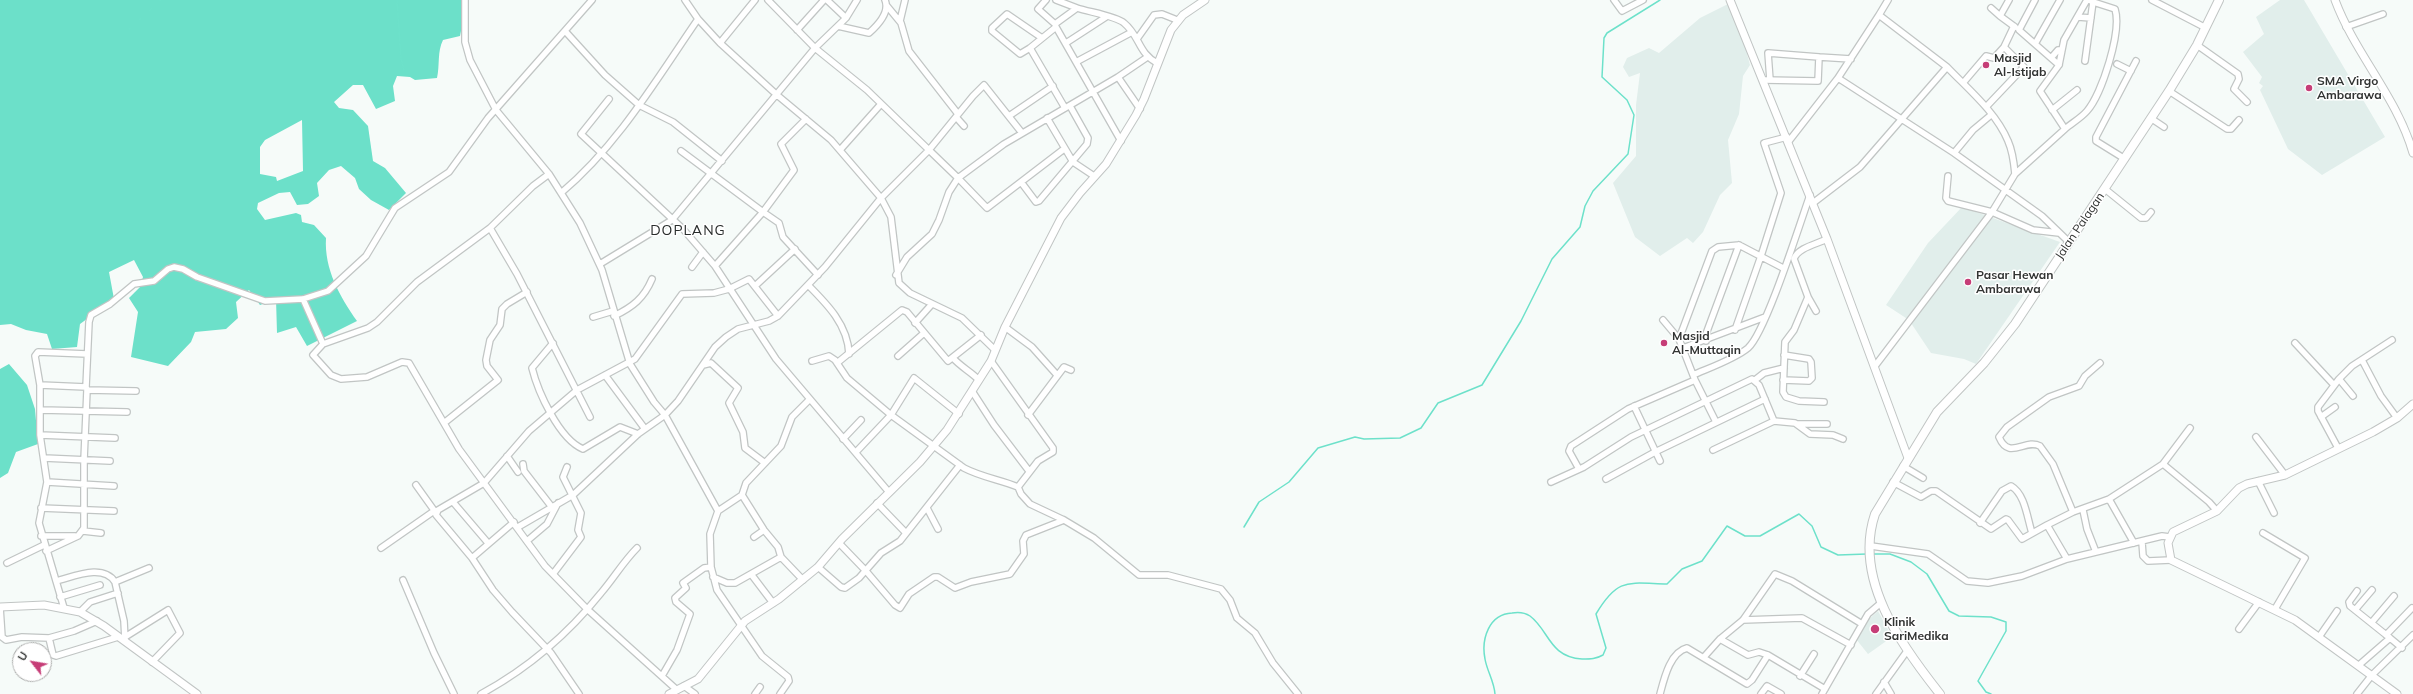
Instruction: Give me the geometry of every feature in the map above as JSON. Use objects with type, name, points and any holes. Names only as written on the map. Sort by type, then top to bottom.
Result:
[{"type":"main road","name":"Jalan Palagan","points":[[1940,694],[1906,651],[1882,602],[1873,578],[1869,532],[1875,514],[1893,482],[1937,412],[2002,341],[2152,119],[2197,44],[2219,0]]},
{"type":"street","points":[[465,0],[464,42],[470,60],[496,110],[549,174],[580,223],[600,264],[630,364],[665,416],[718,511]]},
{"type":"street","points":[[7,563],[78,536],[83,531],[87,354],[91,315],[110,304],[134,284],[154,281],[168,268],[174,267],[260,300],[303,299],[320,295],[342,280],[374,246],[387,219],[395,208],[449,172],[482,126],[592,0]]},
{"type":"street","points":[[685,0],[698,19],[720,43],[840,150],[882,198],[891,217],[896,275],[904,289],[962,318],[995,350]]},
{"type":"street","points":[[720,43],[755,0]]},
{"type":"street","points":[[768,0],[815,48],[881,104],[958,178],[986,208],[1064,149]]},
{"type":"street","points":[[797,30],[824,0]]},
{"type":"street","points":[[827,0],[846,18]]},
{"type":"street","points":[[600,264],[672,220],[815,48],[846,18],[858,0]]},
{"type":"street","points":[[900,21],[905,0]]},
{"type":"street","points":[[1046,0],[1038,9],[1056,26],[1121,141]]},
{"type":"street","points":[[1056,0],[1124,24],[1137,39],[1146,58],[1157,63]]},
{"type":"street","points":[[669,694],[698,679],[749,618],[773,603],[818,568],[839,543],[888,491],[935,445],[959,414],[991,361],[1005,327],[1061,218],[1121,141],[1140,108],[1170,30],[1177,20],[1195,3],[1205,0]]},
{"type":"street","points":[[1614,0],[1622,11],[1643,0]]},
{"type":"street","points":[[1730,0],[1767,80],[1875,366],[1908,458]]},
{"type":"street","points":[[1735,330],[1781,193],[1764,143],[1788,139],[1838,78],[1888,0]]},
{"type":"street","points":[[2000,16],[2009,0]]},
{"type":"street","points":[[1962,84],[1986,56],[1993,59],[2004,47],[2035,0]]},
{"type":"street","points":[[2035,44],[2060,0]]},
{"type":"street","points":[[2152,0],[2164,2],[2206,28]]},
{"type":"street","points":[[2335,0],[2346,27],[2388,94],[2413,153]]},
{"type":"street","points":[[2065,129],[2040,91],[2059,65],[2064,40],[2090,1]]},
{"type":"street","points":[[2085,61],[2091,18],[2090,1]]},
{"type":"street","points":[[1875,366],[1992,212],[2015,174],[2065,129],[2087,112],[2094,100],[2113,44],[2115,9],[2090,1]]},
{"type":"street","points":[[838,26],[869,33],[884,15],[886,3]]},
{"type":"street","points":[[886,3],[900,21],[910,51],[964,126]]},
{"type":"street","points":[[1042,38],[1007,14],[992,28],[992,31],[1020,54],[1030,48],[1042,38],[1056,26],[1078,8]]},
{"type":"street","points":[[1991,8],[2059,65]]},
{"type":"street","points":[[1137,39],[1154,15],[1162,14],[1177,20]]},
{"type":"street","points":[[2346,27],[2383,14]]},
{"type":"street","points":[[1879,15],[1947,66],[1962,84],[1986,107],[2008,139],[2015,174]]},
{"type":"street","points":[[1066,43],[1106,17]]},
{"type":"street","points":[[2078,17],[2091,18]]},
{"type":"street","points":[[561,193],[587,171],[602,154],[639,105],[698,19]]},
{"type":"street","points":[[565,31],[606,75],[639,105],[673,122],[722,161]]},
{"type":"street","points":[[1076,62],[1132,32]]},
{"type":"street","points":[[2197,44],[2238,74],[2239,79],[2234,89],[2247,102]]},
{"type":"street","points":[[1986,107],[2024,67],[2004,47]]},
{"type":"street","points":[[1021,182],[1038,202],[1074,162],[1088,140],[1030,48]]},
{"type":"street","points":[[2052,58],[2058,50],[2062,50]]},
{"type":"street","points":[[1767,80],[1768,53],[1851,59]]},
{"type":"street","points":[[1767,80],[1818,81],[1819,57]]},
{"type":"street","points":[[896,275],[907,256],[932,234],[939,220],[949,192],[958,178],[1022,133],[1118,77],[1146,58]]},
{"type":"street","points":[[2125,159],[2096,141],[2096,137],[2136,61]]},
{"type":"street","points":[[2117,64],[2131,71]]},
{"type":"street","points":[[1813,203],[1860,167],[1947,66]]},
{"type":"street","points":[[1118,77],[1140,108]]},
{"type":"street","points":[[1838,78],[1954,153],[2042,216],[2069,242]]},
{"type":"street","points":[[518,527],[551,506],[573,495],[638,434],[665,416],[726,337],[738,329],[769,321],[778,316],[818,276],[882,198],[929,150],[957,115],[984,85],[1022,133]]},
{"type":"street","points":[[1009,116],[1053,86]]},
{"type":"street","points":[[2052,110],[2077,90]]},
{"type":"street","points":[[2169,91],[2227,129],[2231,129],[2239,120]]},
{"type":"street","points":[[609,99],[581,133],[672,220],[703,252],[715,266],[776,359],[809,400],[856,452],[888,491]]},
{"type":"street","points":[[840,150],[881,104]]},
{"type":"street","points":[[1954,153],[1973,130],[1991,115]]},
{"type":"street","points":[[1047,118],[1064,149],[1074,162],[1094,176]]},
{"type":"street","points":[[715,266],[763,212],[794,170],[781,144],[806,119]]},
{"type":"street","points":[[2152,119],[2164,127]]},
{"type":"street","points":[[681,151],[780,223],[783,237],[818,276]]},
{"type":"street","points":[[549,174],[533,186],[490,228],[417,282],[377,322],[368,328],[323,344],[313,355],[325,369],[338,379],[367,377],[402,362],[409,363],[444,423],[484,483],[553,574],[587,609],[677,690]]},
{"type":"street","points":[[1948,176],[1946,198],[1948,201],[1992,212],[2033,230],[2059,233]]},
{"type":"street","points":[[2105,189],[2141,218],[2146,218],[2151,212]]},
{"type":"street","points":[[1579,469],[1569,451],[1571,446],[1634,406],[1747,349],[1754,342],[1765,318],[1810,195]]},
{"type":"street","points":[[490,228],[527,292],[590,417]]},
{"type":"street","points":[[1816,311],[1808,297],[1794,259],[1799,252],[1827,239]]},
{"type":"street","points":[[1679,339],[1712,251],[1718,247],[1738,245],[1783,268]]},
{"type":"street","points":[[1706,340],[1706,334],[1738,245]]},
{"type":"street","points":[[755,286],[795,249]]},
{"type":"street","points":[[692,267],[703,252]]},
{"type":"street","points":[[593,317],[614,314],[633,307],[642,297],[652,279]]},
{"type":"street","points":[[382,548],[435,512],[484,483],[529,431],[576,391],[605,375],[630,364],[682,294],[714,292],[729,289],[750,280],[778,316]]},
{"type":"street","points":[[808,285],[839,320],[848,342],[849,354]]},
{"type":"street","points":[[444,423],[498,380],[489,369],[486,360],[490,340],[500,325],[502,309],[507,304],[527,292]]},
{"type":"street","points":[[1808,297],[1794,330],[1785,342],[1783,392],[1786,397],[1799,401],[1824,402]]},
{"type":"street","points":[[303,299],[323,344]]},
{"type":"street","points":[[915,323],[932,304]]},
{"type":"street","points":[[837,363],[901,310],[907,312],[948,361],[981,335]]},
{"type":"street","points":[[1683,348],[1765,318]]},
{"type":"street","points":[[1663,320],[1679,339],[1694,377],[1716,422]]},
{"type":"street","points":[[1005,327],[1032,347],[1057,375]]},
{"type":"street","points":[[898,356],[924,333]]},
{"type":"street","points":[[2338,448],[2321,417],[2318,407],[2339,378],[2352,366],[2392,340]]},
{"type":"street","points":[[553,343],[532,368],[550,412],[564,434],[582,449],[620,427],[638,434]]},
{"type":"street","points":[[2295,343],[2334,385]]},
{"type":"street","points":[[64,608],[41,536],[41,508],[47,482],[40,435],[40,385],[36,353],[87,354]]},
{"type":"street","points":[[1783,380],[1809,381],[1812,378],[1811,362],[1809,359],[1784,355]]},
{"type":"street","points":[[812,361],[829,356],[837,363],[847,378],[891,415],[935,445],[960,465],[977,475],[1003,481],[1018,487],[1021,494],[1030,504],[1064,520],[1094,538],[1139,575],[1168,575],[1221,589],[1230,600],[1237,618],[1255,633],[1273,663],[1298,694]]},
{"type":"street","points":[[953,358],[960,367],[967,368],[979,380]]},
{"type":"street","points":[[2362,360],[2381,396],[2397,418]]},
{"type":"street","points":[[991,361],[1053,448],[1053,452],[1038,461],[1018,487]]},
{"type":"street","points":[[703,365],[711,363],[738,388],[729,403],[743,432],[745,448],[765,463]]},
{"type":"street","points":[[2072,512],[2053,464],[2040,446],[2032,444],[2011,448],[2005,446],[1999,437],[2007,427],[2049,397],[2079,386],[2085,376],[2100,363]]},
{"type":"street","points":[[1028,414],[1057,375],[1066,366],[1071,370]]},
{"type":"street","points":[[1551,482],[1579,469],[1644,431],[1749,380],[1755,380],[1764,373],[1784,368]]},
{"type":"street","points":[[605,375],[645,429]]},
{"type":"street","points":[[856,452],[891,415],[915,378],[959,414]]},
{"type":"street","points":[[2339,378],[2353,396]]},
{"type":"street","points":[[1755,380],[1774,421]]},
{"type":"street","points":[[40,385],[136,391]]},
{"type":"street","points":[[972,391],[994,425],[1029,471]]},
{"type":"street","points":[[1606,480],[1655,452],[1765,399]]},
{"type":"street","points":[[780,694],[788,684],[788,677],[762,656],[720,596],[711,567],[710,534],[718,511],[742,495],[746,483],[781,446],[792,417],[809,400]]},
{"type":"street","points":[[2171,560],[2168,555],[2170,537],[2173,532],[2217,511],[2239,488],[2258,481],[2285,476],[2397,418],[2413,404]]},
{"type":"street","points":[[1634,406],[1644,431],[1660,461]]},
{"type":"street","points":[[2321,417],[2335,407]]},
{"type":"street","points":[[41,410],[127,412]]},
{"type":"street","points":[[843,438],[860,420]]},
{"type":"street","points":[[1713,450],[1774,421],[1798,424],[1827,424]]},
{"type":"street","points":[[1798,424],[1810,434],[1833,435],[1843,440]]},
{"type":"street","points":[[1893,482],[1922,497],[1933,490],[1991,530],[2006,519],[2022,540],[2032,533],[2072,512],[2083,510],[2109,499],[2163,464],[2190,428]]},
{"type":"street","points":[[40,435],[115,438]]},
{"type":"street","points":[[2256,437],[2285,476]]},
{"type":"street","points":[[507,456],[517,471],[523,464],[524,471],[551,506]]},
{"type":"street","points":[[44,458],[110,461]]},
{"type":"street","points":[[2163,464],[2209,502],[2217,511]]},
{"type":"street","points":[[818,568],[840,587],[845,588],[866,571],[881,553],[900,541],[960,465]]},
{"type":"street","points":[[1903,466],[1923,478]]},
{"type":"street","points":[[553,574],[581,537],[578,530],[582,515],[563,477],[566,467]]},
{"type":"street","points":[[2258,481],[2274,513]]},
{"type":"street","points":[[47,482],[114,486]]},
{"type":"street","points":[[416,485],[442,524],[472,558],[493,590],[548,649],[568,675],[579,694]]},
{"type":"street","points":[[1980,523],[2002,491],[2011,486],[2023,498],[2024,510],[2032,533]]},
{"type":"street","points":[[742,495],[764,530],[778,547],[781,557],[803,580]]},
{"type":"street","points":[[2109,499],[2134,543]]},
{"type":"street","points":[[452,502],[488,543]]},
{"type":"street","points":[[527,541],[547,524],[554,515],[558,503]]},
{"type":"street","points":[[877,503],[906,533]]},
{"type":"street","points":[[41,508],[84,508],[114,511]]},
{"type":"street","points":[[926,508],[938,529]]},
{"type":"street","points":[[2083,510],[2087,529],[2096,552]]},
{"type":"street","points":[[839,543],[866,571],[895,605],[900,608],[909,594],[934,577],[938,577],[956,588],[971,582],[1010,574],[1024,554],[1023,541],[1026,535],[1064,520]]},
{"type":"street","points":[[472,558],[514,522]]},
{"type":"street","points":[[2047,526],[2066,559]]},
{"type":"street","points":[[754,538],[764,530]]},
{"type":"street","points":[[83,531],[101,533]]},
{"type":"street","points":[[2263,533],[2305,558],[2275,609]]},
{"type":"street","points":[[41,536],[78,536]]},
{"type":"street","points":[[1871,551],[1928,554],[1972,583],[1988,583],[2022,576],[2066,559],[2166,536],[2170,537]]},
{"type":"street","points":[[2142,542],[2143,556],[2148,561],[2171,560],[2275,609],[2319,637],[2397,694]]},
{"type":"street","points":[[481,694],[516,673],[548,649],[603,592],[624,561],[637,548]]},
{"type":"street","points":[[713,577],[727,583],[735,582],[781,557]]},
{"type":"street","points":[[662,676],[677,650],[690,614],[676,602],[675,598],[686,588],[683,583],[704,568],[711,567]]},
{"type":"street","points":[[114,582],[149,568]]},
{"type":"street","points":[[56,581],[98,572],[106,573],[114,582],[118,593],[123,639]]},
{"type":"street","points":[[751,574],[773,603]]},
{"type":"street","points":[[1704,657],[1720,639],[1743,620],[1770,578],[1777,574],[1862,624]]},
{"type":"street","points":[[403,580],[434,653],[454,694]]},
{"type":"street","points":[[60,597],[100,585]]},
{"type":"street","points":[[2356,610],[2372,590]]},
{"type":"street","points":[[2357,591],[2349,604],[2402,648]]},
{"type":"street","points":[[80,612],[90,602],[118,593]]},
{"type":"street","points":[[2372,622],[2394,596]]},
{"type":"street","points":[[1720,639],[1748,655],[1759,652],[1768,655],[1823,692],[1862,624],[1871,611],[1882,602]]},
{"type":"street","points":[[2239,630],[2259,602]]},
{"type":"street","points":[[97,621],[74,632],[48,638],[22,637],[4,639],[0,633],[0,607],[44,605],[80,612],[97,621],[123,639],[197,694]]},
{"type":"street","points":[[2359,665],[2388,637],[2412,608]]},
{"type":"street","points":[[48,638],[52,655],[56,656],[123,639],[168,610],[180,633],[152,662]]},
{"type":"street","points":[[2319,637],[2337,611]]},
{"type":"street","points":[[1743,620],[1802,618],[1851,644]]},
{"type":"street","points":[[2357,694],[2372,675],[2402,648],[2413,635]]},
{"type":"street","points":[[1660,694],[1673,659],[1680,650],[1691,649],[1747,684],[1752,680],[1768,655]]},
{"type":"street","points":[[1876,694],[1906,651]]},
{"type":"street","points":[[1800,676],[1814,654]]},
{"type":"street","points":[[1884,682],[1891,694]]},
{"type":"street","points":[[684,686],[695,694]]},
{"type":"street","points":[[1761,694],[1767,686],[1781,694]]},
{"type":"street","points":[[754,694],[760,687]]},
{"type":"shaded area","name":"SMA Virgo Ambarawa","points":[[2280,0],[2304,0],[2385,137],[2322,175],[2288,149],[2260,90],[2263,86],[2259,83],[2262,77],[2243,52],[2264,34],[2256,17]]},
{"type":"shaded area","points":[[1728,4],[1745,46],[1750,65],[1743,76],[1739,114],[1728,140],[1732,183],[1720,195],[1703,232],[1693,243],[1687,238],[1660,256],[1635,237],[1613,183],[1636,156],[1636,105],[1640,73],[1629,77],[1623,67],[1627,58],[1649,48],[1659,53],[1700,18]]},
{"type":"shaded area","name":"Pasar Hewan Ambarawa","points":[[1962,207],[2060,242],[1976,364],[1964,359],[1931,353],[1909,320],[1886,305],[1928,243]]},
{"type":"shaded area","name":"Klinik SariMedika","points":[[1878,611],[1892,637],[1868,654],[1856,639],[1867,621]]},
{"type":"green space","points":[[0,0],[467,0],[460,36],[443,40],[441,45],[437,78],[415,80],[410,77],[397,76],[393,86],[395,101],[376,109],[363,85],[353,85],[334,102],[339,108],[353,110],[368,126],[373,161],[385,168],[406,193],[389,210],[371,200],[359,189],[355,178],[341,166],[329,170],[317,183],[319,196],[308,204],[297,205],[290,192],[279,193],[258,203],[257,209],[265,220],[296,213],[301,215],[302,222],[314,225],[326,238],[326,249],[330,272],[339,292],[357,321],[307,346],[296,327],[277,333],[276,299],[260,305],[249,290],[236,302],[238,318],[226,329],[195,332],[191,342],[168,366],[131,357],[138,312],[129,298],[140,287],[143,277],[134,260],[109,272],[114,299],[80,324],[77,347],[52,349],[47,334],[26,330],[11,324],[0,325]],"holes":[[[302,120],[303,171],[277,181],[276,177],[260,174],[260,147],[265,140]]]},
{"type":"green space","points":[[9,364],[27,385],[35,409],[38,444],[16,452],[8,473],[0,478],[0,369]]},
{"type":"waterway","points":[[129,29],[161,0]]},
{"type":"waterway","points":[[397,0],[401,59],[404,71]]},
{"type":"waterway","points":[[1244,527],[1259,502],[1289,482],[1318,448],[1355,437],[1364,439],[1400,438],[1421,428],[1438,403],[1482,385],[1521,321],[1552,259],[1580,227],[1585,206],[1593,191],[1628,154],[1634,115],[1627,100],[1602,77],[1604,38],[1607,33],[1660,0]]},
{"type":"waterway","points":[[1495,694],[1485,659],[1484,644],[1488,629],[1498,618],[1504,614],[1519,612],[1526,614],[1542,628],[1556,648],[1563,653],[1571,657],[1582,659],[1591,659],[1603,655],[1606,648],[1596,614],[1611,594],[1618,588],[1633,583],[1667,584],[1682,569],[1702,561],[1727,526],[1745,536],[1760,536],[1799,514],[1812,526],[1821,547],[1838,555],[1867,554]]},
{"type":"waterway","points":[[1873,554],[1890,554],[1911,562],[1927,574],[1949,611],[1959,616],[1991,617],[2006,622],[2006,631],[1978,681],[1986,692],[1991,694]]},
{"type":"place","name":"Masjid Al-Istijab","points":[[1986,65]]},
{"type":"place","name":"SMA Virgo Ambarawa","points":[[2309,88]]},
{"type":"place","name":"Pasar Hewan Ambarawa","points":[[1968,282]]},
{"type":"place","name":"Masjid Al-Muttaqin","points":[[1664,343]]},
{"type":"place","name":"Klinik SariMedika","points":[[1875,629]]},
{"type":"district","name":"DOPLANG","points":[[688,231]]}]
